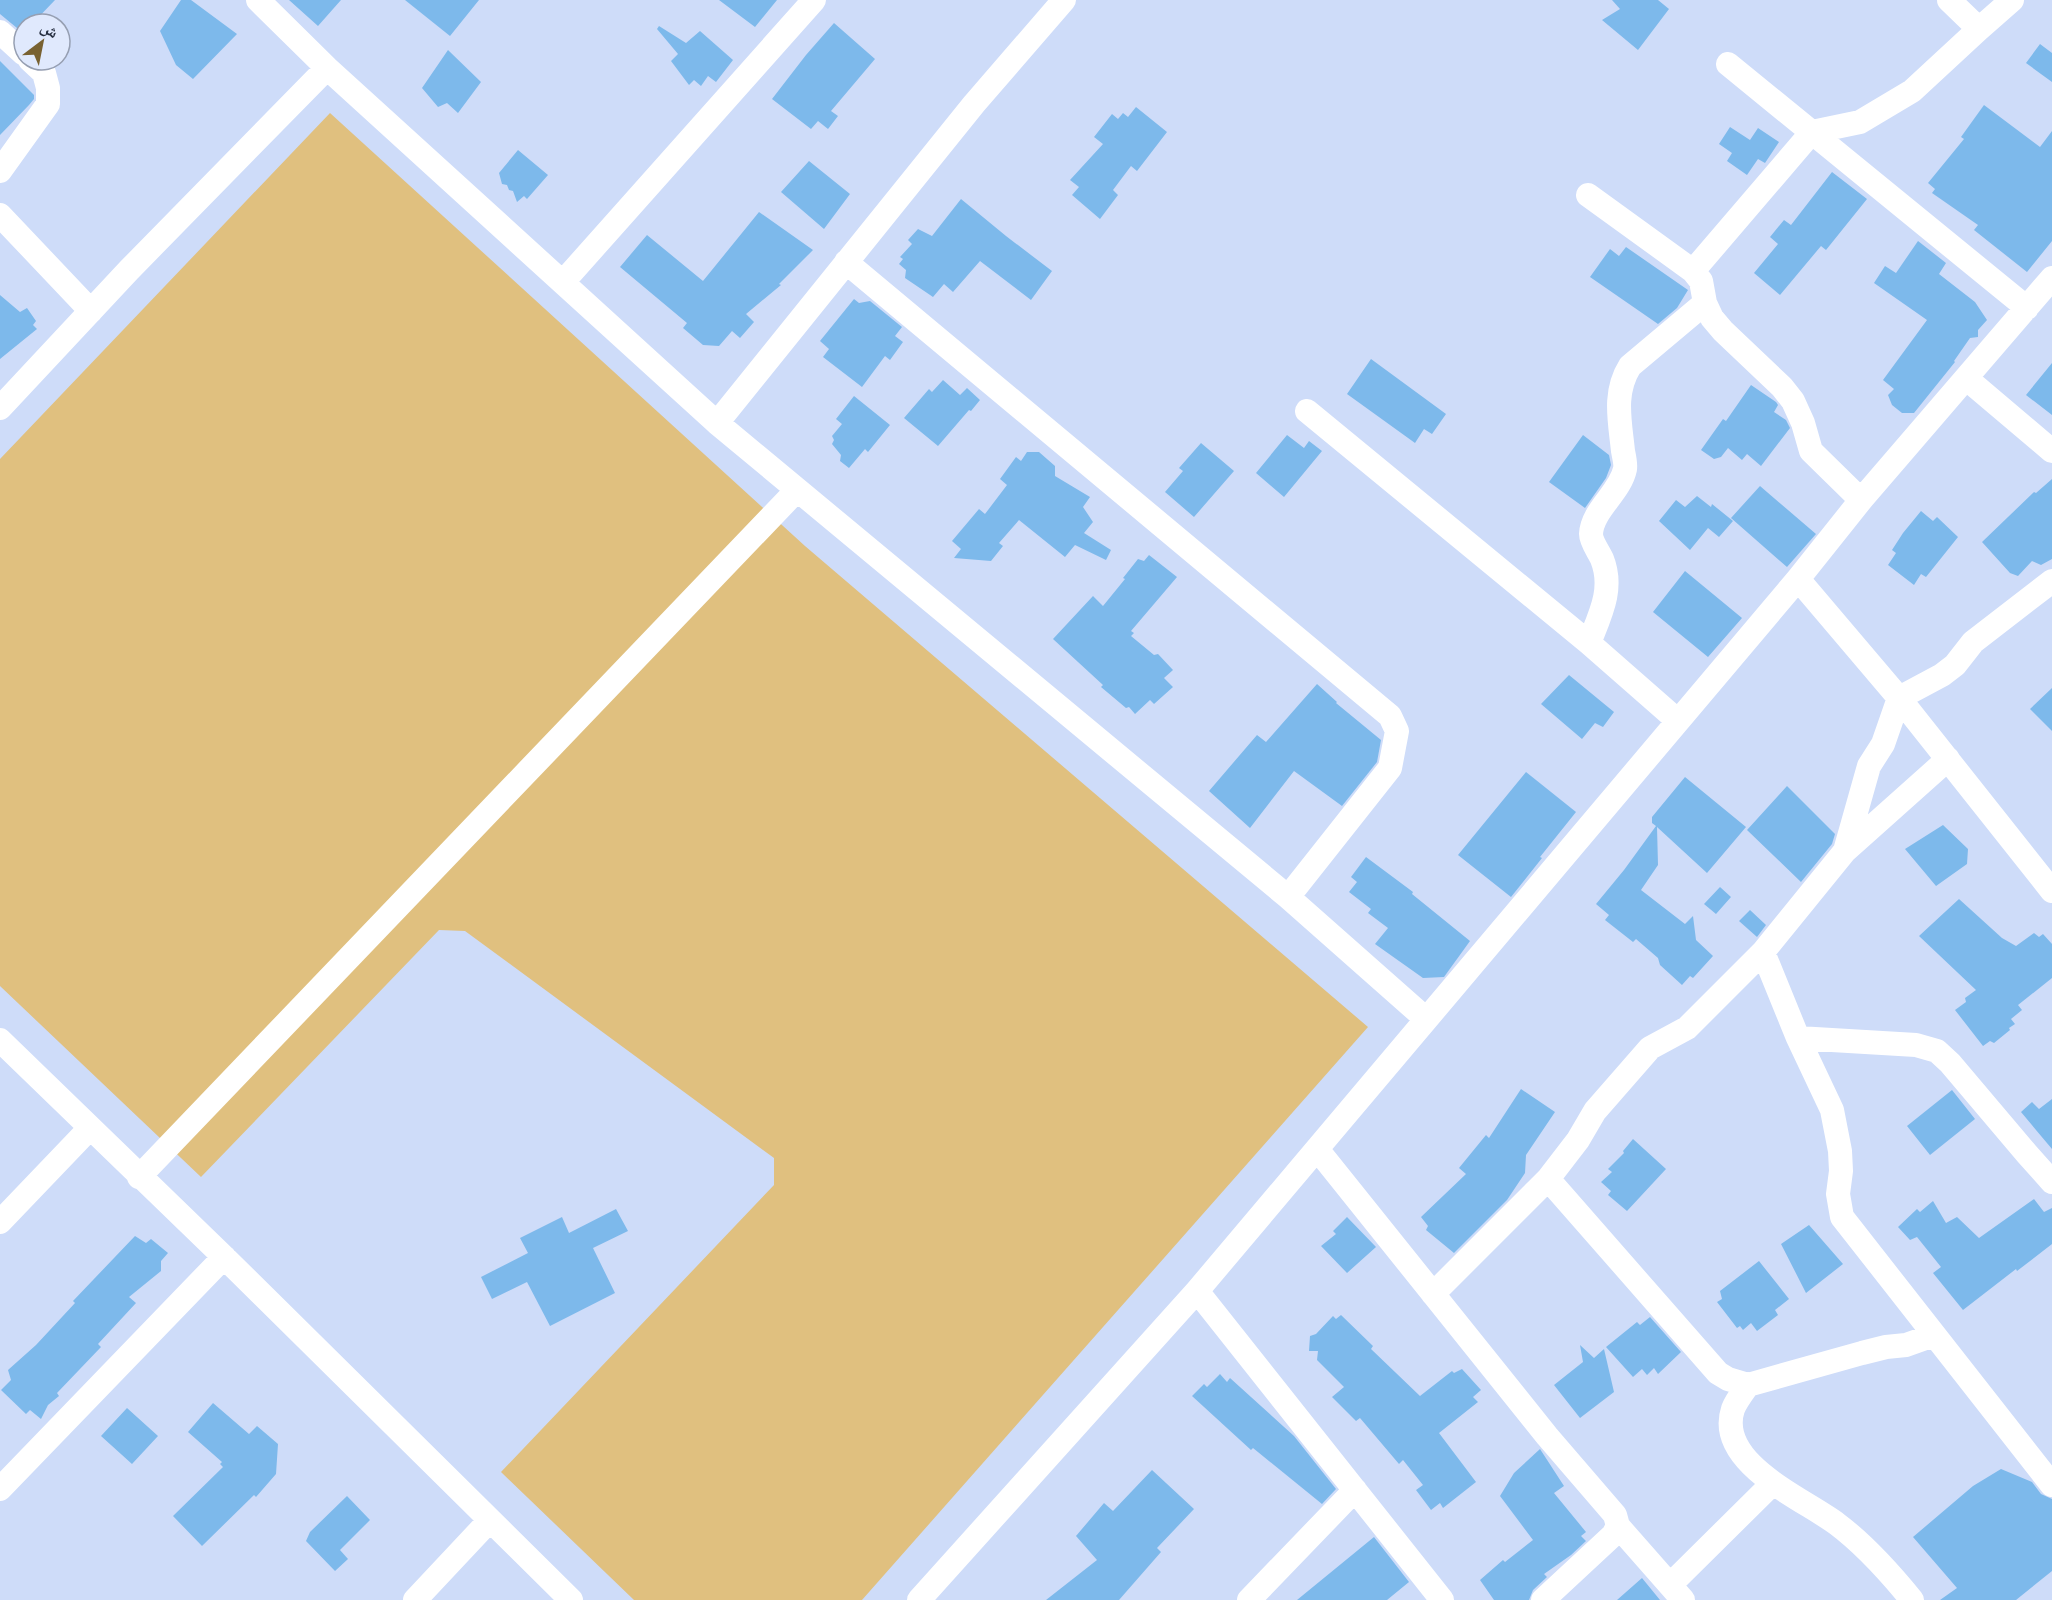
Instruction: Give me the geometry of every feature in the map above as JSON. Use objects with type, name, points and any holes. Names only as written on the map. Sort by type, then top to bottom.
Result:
[{"type":"street","points":[[258,0],[327,68],[717,423],[1288,897],[1426,1019]]},
{"type":"street","points":[[563,282],[814,0]]},
{"type":"street","points":[[717,423],[974,104],[1064,0]]},
{"type":"street","points":[[1948,0],[1978,29]]},
{"type":"street","points":[[1693,271],[1812,132],[1860,122],[1912,90],[2012,0]]},
{"type":"street","points":[[0,32],[12,43]]},
{"type":"street","points":[[1728,64],[2027,308]]},
{"type":"street","points":[[0,408],[327,68]]},
{"type":"street","points":[[0,171],[48,104],[48,88],[43,72]]},
{"type":"street","points":[[1588,195],[1693,271],[1701,281],[1705,303],[1712,318],[1722,332],[1793,400],[1811,451],[1861,500]]},
{"type":"street","points":[[0,215],[91,311]]},
{"type":"street","points":[[846,262],[1390,716],[1397,731],[1390,768],[1288,897]]},
{"type":"street","points":[[919,1600],[1197,1291],[1798,579],[1861,500],[2052,278]]},
{"type":"street","points":[[1589,643],[1608,584],[1602,560],[1591,536],[1594,523],[1620,481],[1625,468],[1618,399],[1622,378],[1630,366],[1705,303]]},
{"type":"street","points":[[1967,379],[2052,451]]},
{"type":"street","points":[[1307,411],[1589,643],[1678,721]]},
{"type":"street","points":[[139,1177],[797,490]]},
{"type":"street","points":[[1798,579],[1899,698],[2052,891]]},
{"type":"street","points":[[1845,850],[1869,766],[1883,744],[1899,698],[1942,675],[1954,666],[1972,642],[2048,592]]},
{"type":"street","points":[[1433,1294],[1548,1179],[1578,1140],[1595,1111],[1650,1048],[1687,1028],[1763,952],[1845,850],[1948,759]]},
{"type":"street","points":[[1763,952],[1798,1038],[1832,1110],[1840,1151],[1841,1171],[1838,1194],[1842,1218],[2052,1485]]},
{"type":"street","points":[[1798,1038],[1916,1045],[1937,1051],[1950,1063],[2052,1182]]},
{"type":"street","points":[[0,1040],[224,1257],[571,1600]]},
{"type":"street","points":[[0,1222],[90,1128]]},
{"type":"street","points":[[1317,1149],[1547,1436],[1615,1515],[1618,1526],[1676,1593],[1773,1483]]},
{"type":"street","points":[[1548,1179],[1718,1373],[1728,1379],[1748,1385],[1886,1347],[1906,1345],[1934,1335]]},
{"type":"street","points":[[0,1489],[224,1257]]},
{"type":"street","points":[[1197,1291],[1442,1600]]},
{"type":"street","points":[[1748,1385],[1733,1409],[1731,1426],[1738,1449],[1762,1475],[1837,1524],[1867,1550],[1912,1600]]},
{"type":"street","points":[[1249,1600],[1355,1490]]},
{"type":"street","points":[[416,1600],[461,1548],[490,1520]]},
{"type":"street","points":[[1543,1600],[1613,1535],[1618,1526]]},
{"type":"shaded area","points":[[330,113],[805,546],[1368,1027],[862,1600],[634,1600],[501,1472],[774,1185],[774,1158],[465,931],[439,930],[201,1177],[0,986],[0,459]]},
{"type":"building","points":[[0,0],[55,0],[44,12],[12,12],[12,24],[0,14]]},
{"type":"building","points":[[181,0],[191,0],[237,34],[193,79],[176,65],[160,31]]},
{"type":"building","points":[[289,0],[341,0],[318,26]]},
{"type":"building","points":[[405,0],[479,0],[450,36]]},
{"type":"building","points":[[719,0],[777,0],[755,27]]},
{"type":"building","points":[[1612,0],[1658,0],[1669,9],[1638,50],[1602,20],[1620,9]]},
{"type":"building","points":[[834,23],[875,59],[831,111],[838,116],[828,129],[818,121],[811,129],[772,99]]},
{"type":"building","points":[[659,26],[686,43],[700,31],[733,60],[716,82],[708,76],[701,86],[694,80],[689,85],[671,61],[678,54],[657,29]]},
{"type":"building","points":[[2040,44],[2052,53],[2052,82],[2026,63]]},
{"type":"building","points":[[448,50],[481,82],[458,113],[447,103],[438,107],[422,88]]},
{"type":"building","points":[[0,61],[34,95],[34,99],[0,135]]},
{"type":"building","points":[[1984,105],[2040,147],[2052,131],[2052,241],[2027,272],[1974,230],[1978,225],[1932,193],[1935,189],[1928,183],[1964,139],[1961,137]]},
{"type":"building","points":[[1136,107],[1167,132],[1137,171],[1131,166],[1113,190],[1118,195],[1100,219],[1072,195],[1079,187],[1070,180],[1103,144],[1094,137],[1112,114],[1118,119],[1123,113],[1128,117]]},
{"type":"building","points":[[1730,127],[1750,140],[1758,128],[1779,142],[1765,163],[1758,159],[1747,175],[1727,161],[1732,153],[1719,144]]},
{"type":"building","points":[[518,150],[548,175],[527,199],[524,196],[517,202],[513,191],[509,190],[507,185],[502,184],[499,173]]},
{"type":"building","points":[[809,161],[850,194],[824,229],[781,192]]},
{"type":"building","points":[[1832,172],[1867,199],[1826,250],[1821,246],[1780,295],[1754,273],[1778,244],[1770,237],[1784,220],[1791,225]]},
{"type":"building","points":[[961,199],[1052,271],[1031,300],[980,261],[953,292],[944,284],[933,297],[905,278],[906,270],[899,264],[903,259],[900,257],[912,244],[908,240],[918,229],[932,236]]},
{"type":"building","points":[[759,212],[813,250],[779,284],[781,285],[746,314],[754,322],[740,338],[732,331],[719,346],[703,345],[683,328],[687,323],[620,267],[647,235],[703,281]]},
{"type":"building","points":[[1918,241],[1946,263],[1939,274],[1975,302],[1987,320],[1978,330],[1978,337],[1970,338],[1955,362],[1914,413],[1902,413],[1892,405],[1888,395],[1894,389],[1883,380],[1927,320],[1874,283],[1885,266],[1896,273]]},
{"type":"building","points":[[1626,247],[1688,290],[1677,308],[1658,324],[1590,277],[1610,249],[1619,256]]},
{"type":"building","points":[[0,295],[20,312],[27,308],[36,321],[33,325],[37,329],[0,359]]},
{"type":"building","points":[[854,299],[859,303],[870,301],[902,327],[895,336],[903,342],[890,360],[885,356],[862,387],[823,357],[829,349],[820,341]]},
{"type":"building","points":[[1371,359],[1446,414],[1432,434],[1424,429],[1415,443],[1347,394]]},
{"type":"building","points":[[2052,363],[2052,415],[2026,395]]},
{"type":"building","points":[[943,380],[960,395],[967,388],[980,400],[938,446],[904,418],[929,389],[932,392]]},
{"type":"building","points":[[1751,385],[1776,402],[1778,405],[1774,412],[1786,420],[1790,428],[1761,466],[1747,454],[1742,460],[1728,448],[1721,457],[1714,459],[1701,450],[1723,419],[1726,421]]},
{"type":"building","points":[[854,396],[890,425],[868,452],[865,449],[849,468],[840,461],[841,455],[832,444],[834,440],[832,436],[842,424],[836,419]]},
{"type":"building","points":[[1287,435],[1304,448],[1309,441],[1322,451],[1284,497],[1256,473]]},
{"type":"building","points":[[1583,435],[1609,455],[1611,465],[1606,478],[1585,508],[1549,482]]},
{"type":"building","points":[[1201,443],[1234,471],[1194,517],[1165,492],[1183,471],[1179,468]]},
{"type":"building","points":[[1027,452],[1039,452],[1055,466],[1055,476],[1090,497],[1083,507],[1093,522],[1084,533],[1111,550],[1106,560],[1075,545],[1065,557],[1019,520],[999,543],[1003,546],[991,561],[954,558],[961,549],[952,541],[979,509],[985,514],[1007,485],[1000,479],[1016,457],[1021,461]]},
{"type":"building","points":[[2052,479],[2052,559],[2041,565],[2032,561],[2018,576],[2010,573],[1982,542],[2034,492],[2036,493]]},
{"type":"building","points":[[1760,486],[1816,534],[1787,567],[1731,518]]},
{"type":"building","points":[[1697,496],[1711,507],[1712,504],[1733,521],[1719,537],[1708,528],[1690,550],[1659,521],[1676,500],[1685,507]]},
{"type":"building","points":[[1921,511],[1933,521],[1937,517],[1958,537],[1926,577],[1921,574],[1914,585],[1888,565],[1896,553],[1892,550]]},
{"type":"building","points":[[1149,555],[1177,577],[1131,631],[1134,633],[1131,636],[1154,655],[1158,654],[1173,670],[1164,678],[1173,687],[1154,704],[1150,700],[1135,714],[1101,687],[1103,685],[1053,639],[1093,596],[1103,606],[1138,559],[1144,561]]},
{"type":"building","points":[[1685,571],[1742,618],[1708,657],[1653,612]]},
{"type":"building","points":[[1569,675],[1614,712],[1603,727],[1595,723],[1582,739],[1541,704]]},
{"type":"building","points":[[1317,684],[1381,740],[1377,762],[1342,806],[1294,771],[1250,828],[1209,791],[1257,735],[1266,742]]},
{"type":"building","points":[[2052,688],[2052,731],[2030,709]]},
{"type":"building","points":[[1526,772],[1576,812],[1511,897],[1458,855]]},
{"type":"building","points":[[1685,777],[1746,827],[1707,873],[1657,827],[1658,865],[1641,890],[1685,924],[1693,916],[1696,940],[1713,956],[1693,978],[1690,976],[1682,985],[1660,965],[1658,958],[1636,939],[1633,942],[1605,920],[1609,915],[1596,904],[1656,826],[1652,823],[1652,817]]},
{"type":"building","points":[[1787,786],[1835,834],[1832,844],[1801,882],[1747,830]]},
{"type":"building","points":[[1943,825],[1968,849],[1967,864],[1936,886],[1905,849]]},
{"type":"building","points":[[1366,857],[1413,892],[1412,894],[1470,941],[1444,977],[1423,978],[1375,944],[1388,928],[1368,913],[1371,909],[1349,892],[1357,882],[1351,877]]},
{"type":"building","points":[[1720,887],[1731,897],[1716,914],[1704,904]]},
{"type":"building","points":[[1959,899],[2002,938],[2016,946],[2034,933],[2039,937],[2043,934],[2052,944],[2052,978],[2018,1005],[2022,1010],[2011,1019],[2015,1024],[2009,1028],[2010,1030],[1994,1043],[1990,1041],[1983,1046],[1955,1010],[1976,990],[1919,936]]},
{"type":"building","points":[[1750,910],[1766,925],[1757,937],[1739,921]]},
{"type":"building","points":[[1521,1089],[1555,1112],[1526,1155],[1525,1173],[1507,1200],[1454,1253],[1426,1230],[1428,1226],[1421,1217],[1466,1174],[1459,1168],[1486,1135],[1489,1138]]},
{"type":"building","points":[[1952,1090],[1975,1119],[1930,1155],[1907,1126]]},
{"type":"building","points":[[2052,1099],[2052,1149],[2021,1112],[2032,1102],[2039,1109]]},
{"type":"building","points":[[1633,1139],[1666,1169],[1627,1211],[1608,1195],[1611,1191],[1601,1182],[1612,1172],[1608,1169],[1624,1153],[1623,1151]]},
{"type":"building","points":[[2034,1199],[2044,1212],[2052,1208],[2052,1244],[1963,1310],[1933,1273],[1941,1267],[1917,1237],[1910,1240],[1898,1227],[1917,1209],[1920,1212],[1933,1201],[1946,1223],[1957,1217],[1979,1238]]},
{"type":"building","points":[[616,1209],[628,1231],[593,1248],[615,1293],[550,1326],[527,1282],[492,1299],[481,1277],[528,1253],[520,1238],[562,1217],[569,1233]]},
{"type":"building","points":[[1347,1217],[1376,1247],[1347,1273],[1321,1246],[1336,1234],[1333,1231]]},
{"type":"building","points":[[1809,1225],[1843,1264],[1806,1293],[1781,1244]]},
{"type":"building","points":[[135,1236],[146,1243],[151,1239],[168,1253],[161,1261],[161,1271],[129,1297],[136,1303],[98,1344],[101,1347],[57,1393],[59,1396],[48,1405],[41,1419],[30,1410],[26,1414],[1,1390],[11,1380],[8,1370],[36,1345],[75,1303],[73,1301]]},
{"type":"building","points":[[1759,1261],[1789,1299],[1775,1310],[1778,1315],[1757,1331],[1751,1323],[1743,1330],[1740,1326],[1737,1328],[1717,1302],[1722,1299],[1720,1291]]},
{"type":"building","points":[[1341,1315],[1373,1346],[1371,1349],[1420,1396],[1452,1371],[1454,1373],[1462,1369],[1481,1390],[1473,1397],[1478,1402],[1439,1433],[1476,1482],[1443,1508],[1440,1503],[1431,1510],[1416,1490],[1423,1485],[1403,1460],[1399,1464],[1360,1418],[1356,1421],[1332,1397],[1344,1387],[1317,1360],[1318,1351],[1309,1351],[1310,1336],[1316,1334],[1333,1316],[1336,1319]]},
{"type":"building","points":[[1650,1317],[1681,1352],[1658,1374],[1654,1368],[1647,1375],[1642,1369],[1633,1377],[1606,1347],[1637,1322],[1640,1325]]},
{"type":"building","points":[[1580,1345],[1594,1358],[1604,1349],[1614,1392],[1580,1418],[1554,1385],[1583,1362]]},
{"type":"building","points":[[1220,1374],[1227,1382],[1230,1378],[1294,1436],[1336,1489],[1322,1504],[1253,1448],[1251,1450],[1192,1396],[1204,1384],[1207,1387]]},
{"type":"building","points":[[213,1403],[249,1434],[257,1426],[278,1444],[276,1474],[256,1497],[254,1495],[202,1546],[173,1516],[223,1467],[220,1464],[222,1462],[188,1432]]},
{"type":"building","points":[[127,1408],[158,1436],[132,1464],[101,1436]]},
{"type":"building","points":[[1540,1449],[1564,1486],[1554,1493],[1586,1532],[1581,1536],[1586,1541],[1544,1574],[1547,1577],[1533,1590],[1529,1600],[1494,1600],[1480,1580],[1503,1560],[1505,1562],[1533,1540],[1500,1496],[1514,1473]]},
{"type":"building","points":[[2001,1469],[2032,1482],[2041,1494],[2052,1499],[2052,1571],[2016,1600],[1940,1600],[1957,1588],[1913,1537],[1973,1486]]},
{"type":"building","points":[[1152,1470],[1194,1509],[1157,1548],[1161,1552],[1119,1600],[1046,1600],[1097,1560],[1076,1536],[1104,1503],[1113,1511]]},
{"type":"building","points":[[347,1496],[370,1520],[340,1550],[348,1559],[335,1571],[306,1541],[310,1532]]},
{"type":"building","points":[[1374,1537],[1409,1582],[1387,1600],[1297,1600]]},
{"type":"building","points":[[1642,1578],[1660,1600],[1617,1600]]}]
